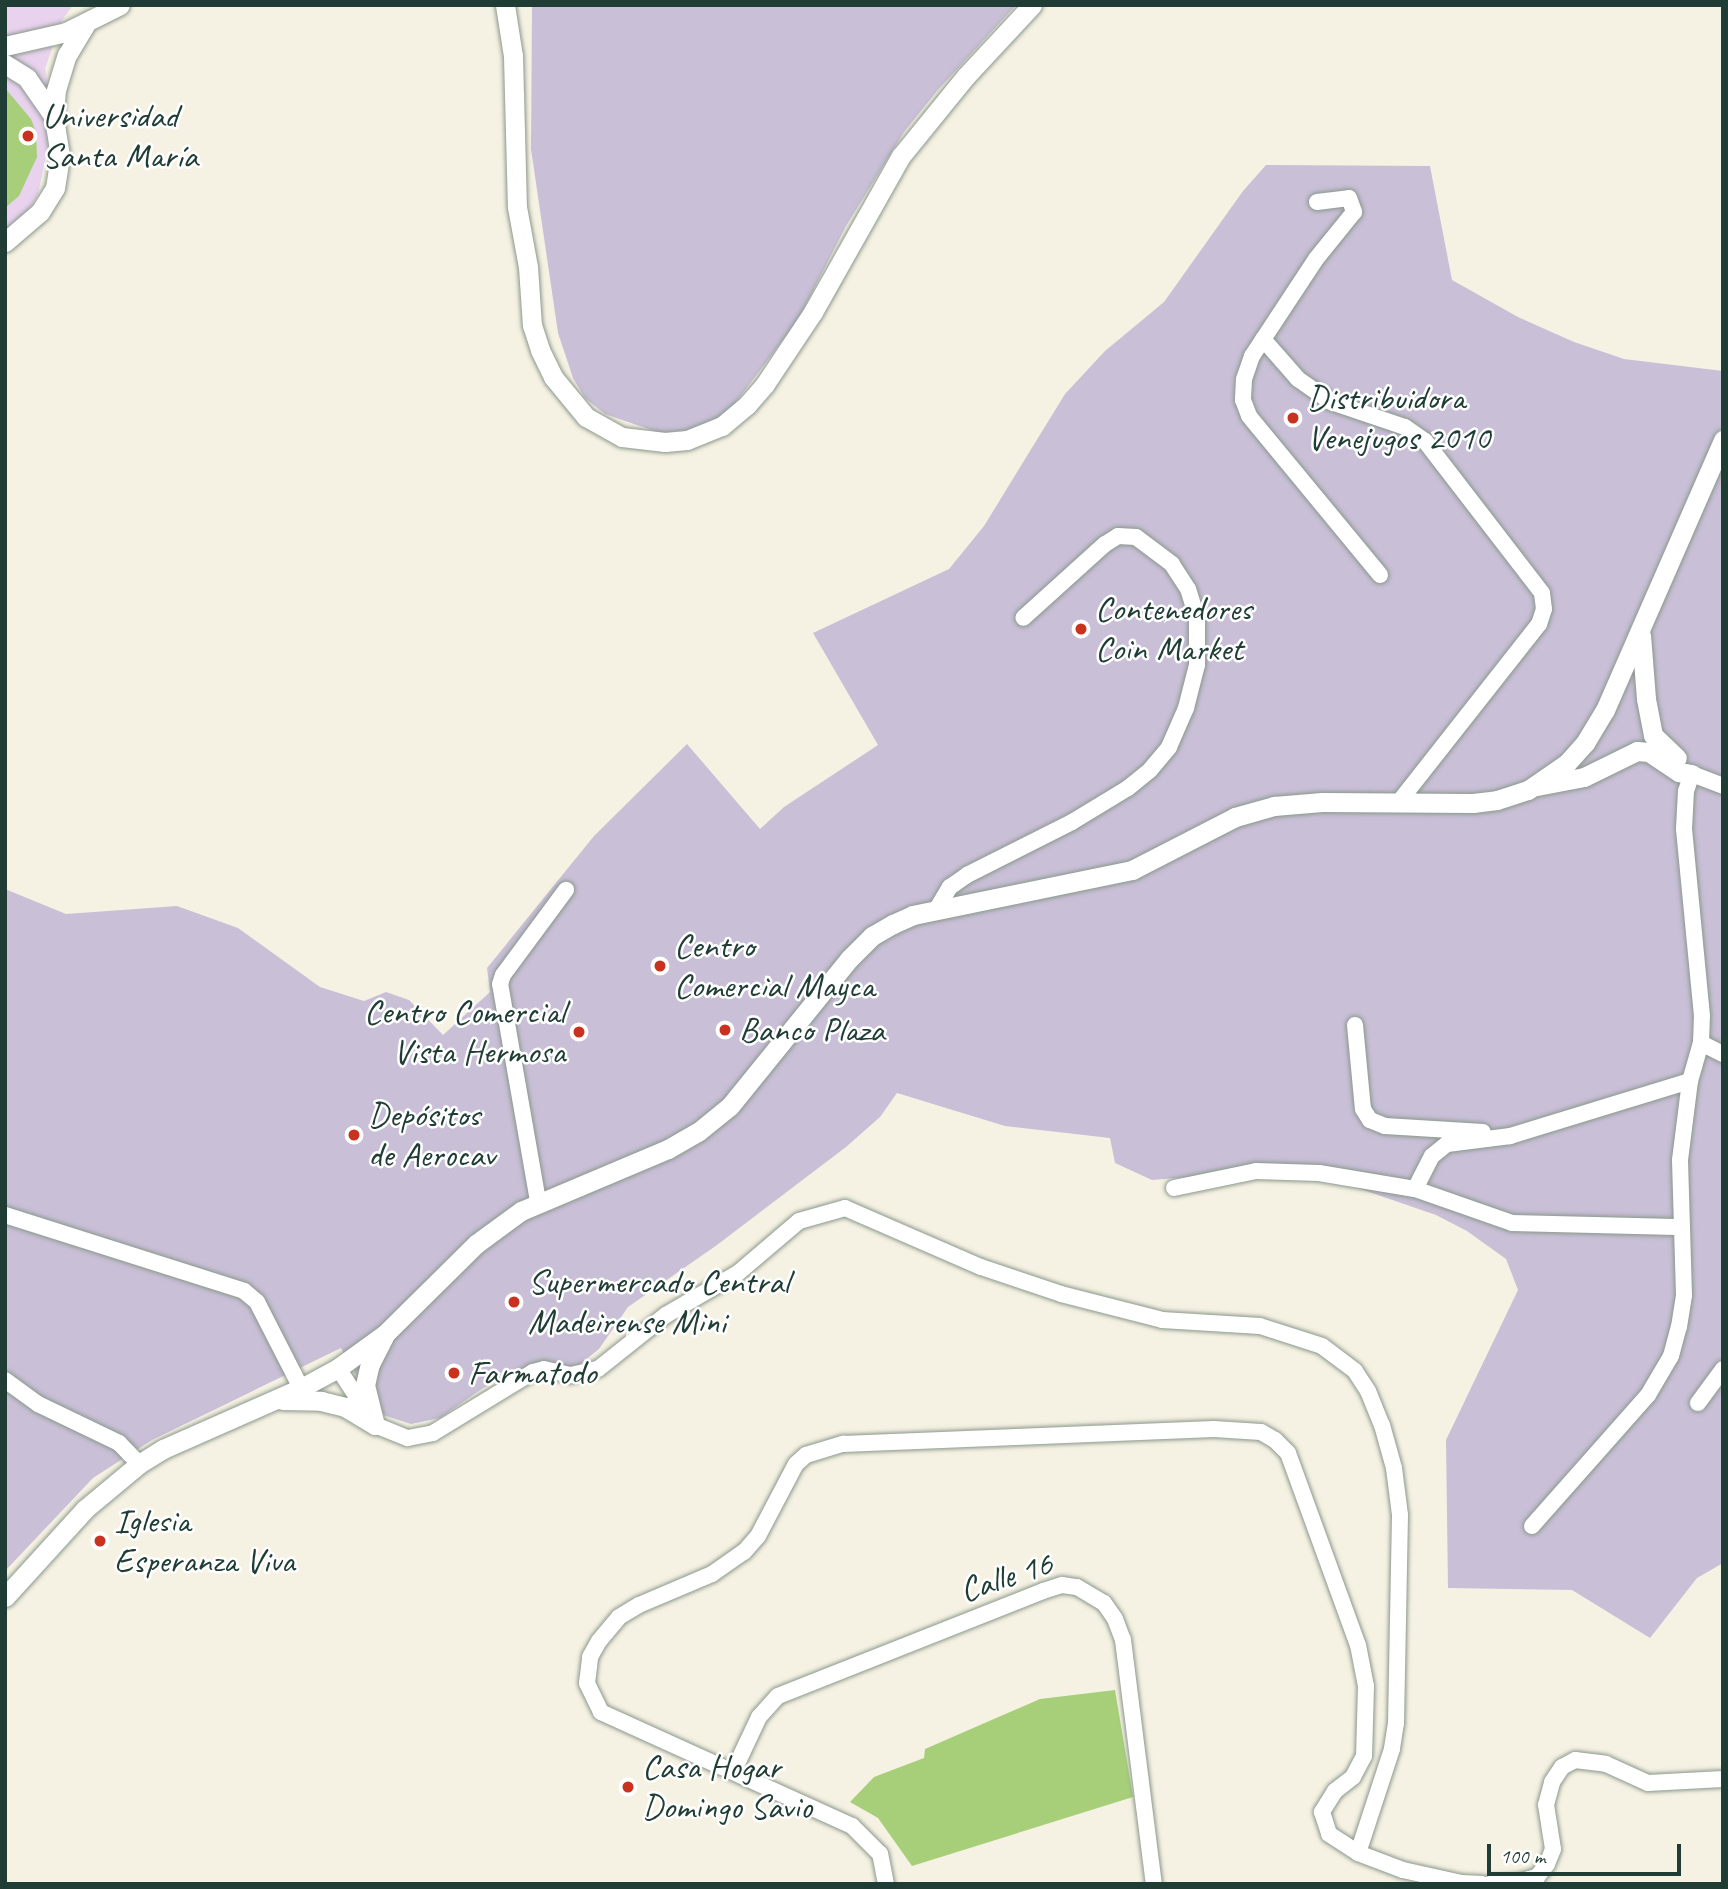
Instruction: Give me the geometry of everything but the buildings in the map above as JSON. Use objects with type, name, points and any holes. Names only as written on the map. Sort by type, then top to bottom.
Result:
[{"type":"main road","points":[[5,46],[38,41],[85,25],[120,5]]},
{"type":"main road","points":[[505,5],[513,56],[517,207],[528,267],[533,325],[540,350],[552,377],[586,417],[622,437],[666,442],[687,440],[722,426],[747,405],[765,384],[813,312],[901,156],[966,76],[1032,5]]},
{"type":"main road","points":[[5,242],[40,212],[55,188],[60,156],[54,117],[62,70],[85,25]]},
{"type":"main road","points":[[5,64],[27,78],[54,117]]},
{"type":"main road","points":[[1533,787],[1567,763],[1585,743],[1605,710],[1641,633],[1723,440]]},
{"type":"main road","points":[[1641,633],[1646,699],[1653,735],[1692,774]]},
{"type":"main road","points":[[5,1597],[85,1509],[139,1464],[185,1439],[278,1400],[338,1368],[385,1334],[475,1244],[538,1201],[668,1149],[698,1132],[730,1106],[849,959],[872,936],[913,915],[1132,870],[1235,817],[1274,806],[1322,802],[1497,800],[1533,787],[1584,777],[1637,751],[1649,752],[1679,772],[1692,774]]},
{"type":"main road","points":[[375,1425],[365,1385],[370,1364],[385,1334]]},
{"type":"main road","points":[[278,1400],[321,1401],[345,1407],[375,1425]]},
{"type":"street","points":[[1317,202],[1349,198],[1354,212],[1316,259],[1252,355],[1244,379],[1244,400],[1249,416],[1380,575]]},
{"type":"street","points":[[1263,339],[1298,379],[1331,402],[1405,427],[1425,441],[1542,593],[1544,609],[1539,624],[1398,803]]},
{"type":"street","points":[[936,910],[950,887],[967,875],[1072,822],[1143,776],[1169,747],[1186,708],[1197,665],[1197,618],[1188,589],[1172,564],[1152,546],[1136,537],[1118,536],[1105,544],[1023,618]]},
{"type":"street","points":[[1532,1525],[1648,1395],[1671,1356],[1684,1295],[1680,1160],[1690,1081],[1701,1042],[1702,1016],[1684,829],[1686,791],[1692,774],[1723,786]]},
{"type":"street","points":[[538,1201],[500,984],[503,975],[566,890]]},
{"type":"street","points":[[1355,1025],[1363,1109],[1370,1120],[1385,1126],[1517,1134]]},
{"type":"street","points":[[1701,1042],[1723,1054]]},
{"type":"street","points":[[1415,1189],[1432,1156],[1447,1144],[1517,1134],[1690,1081]]},
{"type":"street","points":[[1174,1188],[1256,1171],[1319,1173],[1415,1189],[1512,1223],[1681,1227]]},
{"type":"street","points":[[338,1368],[375,1425],[394,1435],[420,1437],[450,1425],[533,1373],[544,1369],[572,1375],[598,1369],[666,1315],[738,1273],[799,1221],[845,1208],[981,1267],[1061,1294],[1162,1320],[1260,1325],[1303,1338],[1339,1357],[1354,1371],[1368,1391],[1382,1425],[1394,1468],[1400,1515],[1396,1723],[1392,1749],[1358,1853]]},
{"type":"street","points":[[5,1215],[244,1291],[257,1302],[301,1388]]},
{"type":"street","points":[[1698,1403],[1723,1369]]},
{"type":"street","points":[[5,1380],[38,1404],[118,1443],[139,1464]]},
{"type":"street","points":[[886,1884],[880,1854],[852,1826],[734,1770],[601,1712],[587,1683],[590,1657],[599,1641],[619,1617],[639,1605],[712,1574],[744,1552],[758,1536],[796,1464],[806,1455],[843,1444],[1214,1429],[1253,1431],[1275,1440],[1288,1453],[1358,1645],[1366,1686],[1364,1756],[1353,1777],[1335,1791],[1322,1812],[1329,1834],[1358,1853],[1403,1870],[1461,1883],[1482,1884]]},
{"type":"street","name":"Calle 16","points":[[734,1770],[759,1717],[778,1696],[1043,1591],[1062,1585],[1077,1587],[1104,1603],[1115,1619],[1123,1640],[1154,1884]]},
{"type":"street","points":[[1490,1884],[1518,1882],[1537,1877],[1547,1864],[1553,1849],[1546,1805],[1552,1783],[1562,1767],[1575,1760],[1606,1764],[1648,1783],[1723,1779]]},
{"type":"shaded area","name":"Universidad Santa María","points":[[5,5],[73,5],[61,22],[45,69],[54,117],[38,194],[25,217],[5,241]]},
{"type":"shaded area","points":[[532,5],[1016,5],[937,91],[904,132],[846,226],[798,320],[730,410],[702,429],[660,433],[605,414],[585,398],[573,378],[558,333],[531,149]]},
{"type":"shaded area","points":[[1266,165],[1430,166],[1452,280],[1518,317],[1574,342],[1624,359],[1723,371],[1723,1563],[1697,1578],[1650,1638],[1572,1590],[1448,1588],[1446,1440],[1518,1290],[1506,1259],[1467,1231],[1436,1215],[1346,1184],[1251,1172],[1152,1180],[1115,1163],[1110,1138],[1005,1126],[897,1093],[880,1117],[846,1147],[717,1245],[628,1307],[599,1349],[579,1365],[516,1373],[483,1388],[440,1418],[411,1424],[383,1415],[373,1405],[341,1348],[152,1440],[93,1478],[5,1571],[5,889],[66,914],[177,906],[238,928],[320,987],[364,1001],[386,992],[409,1000],[443,1035],[490,992],[487,968],[594,836],[687,744],[760,829],[784,807],[878,745],[813,633],[949,569],[984,526],[1065,394],[1105,351],[1164,302],[1243,191]]},
{"type":"green space","points":[[5,88],[31,119],[36,132],[37,157],[19,196],[5,208]]},
{"type":"green space","points":[[1115,1690],[1133,1797],[912,1866],[878,1818],[850,1802],[874,1777],[924,1758],[925,1749],[1040,1699]]},
{"type":"place","name":"Universidad Santa María","points":[[28,136]]},
{"type":"place","name":"Distribuidora Venejugos 2010","points":[[1293,418]]},
{"type":"place","name":"Contenedores Coin Market","points":[[1081,629]]},
{"type":"place","name":"Centro Comercial Mayca","points":[[660,966]]},
{"type":"place","name":"Banco Plaza","points":[[725,1030]]},
{"type":"place","name":"Centro Comercial Vista Hermosa","points":[[579,1032]]},
{"type":"place","name":"Depósitos de Aerocav","points":[[354,1135]]},
{"type":"place","name":"Supermercado Central Madeirense Mini","points":[[514,1302]]},
{"type":"place","name":"Farmatodo","points":[[454,1373]]},
{"type":"place","name":"Iglesia Esperanza Viva","points":[[100,1541]]},
{"type":"place","name":"Casa Hogar Domingo Savio","points":[[628,1787]]}]
